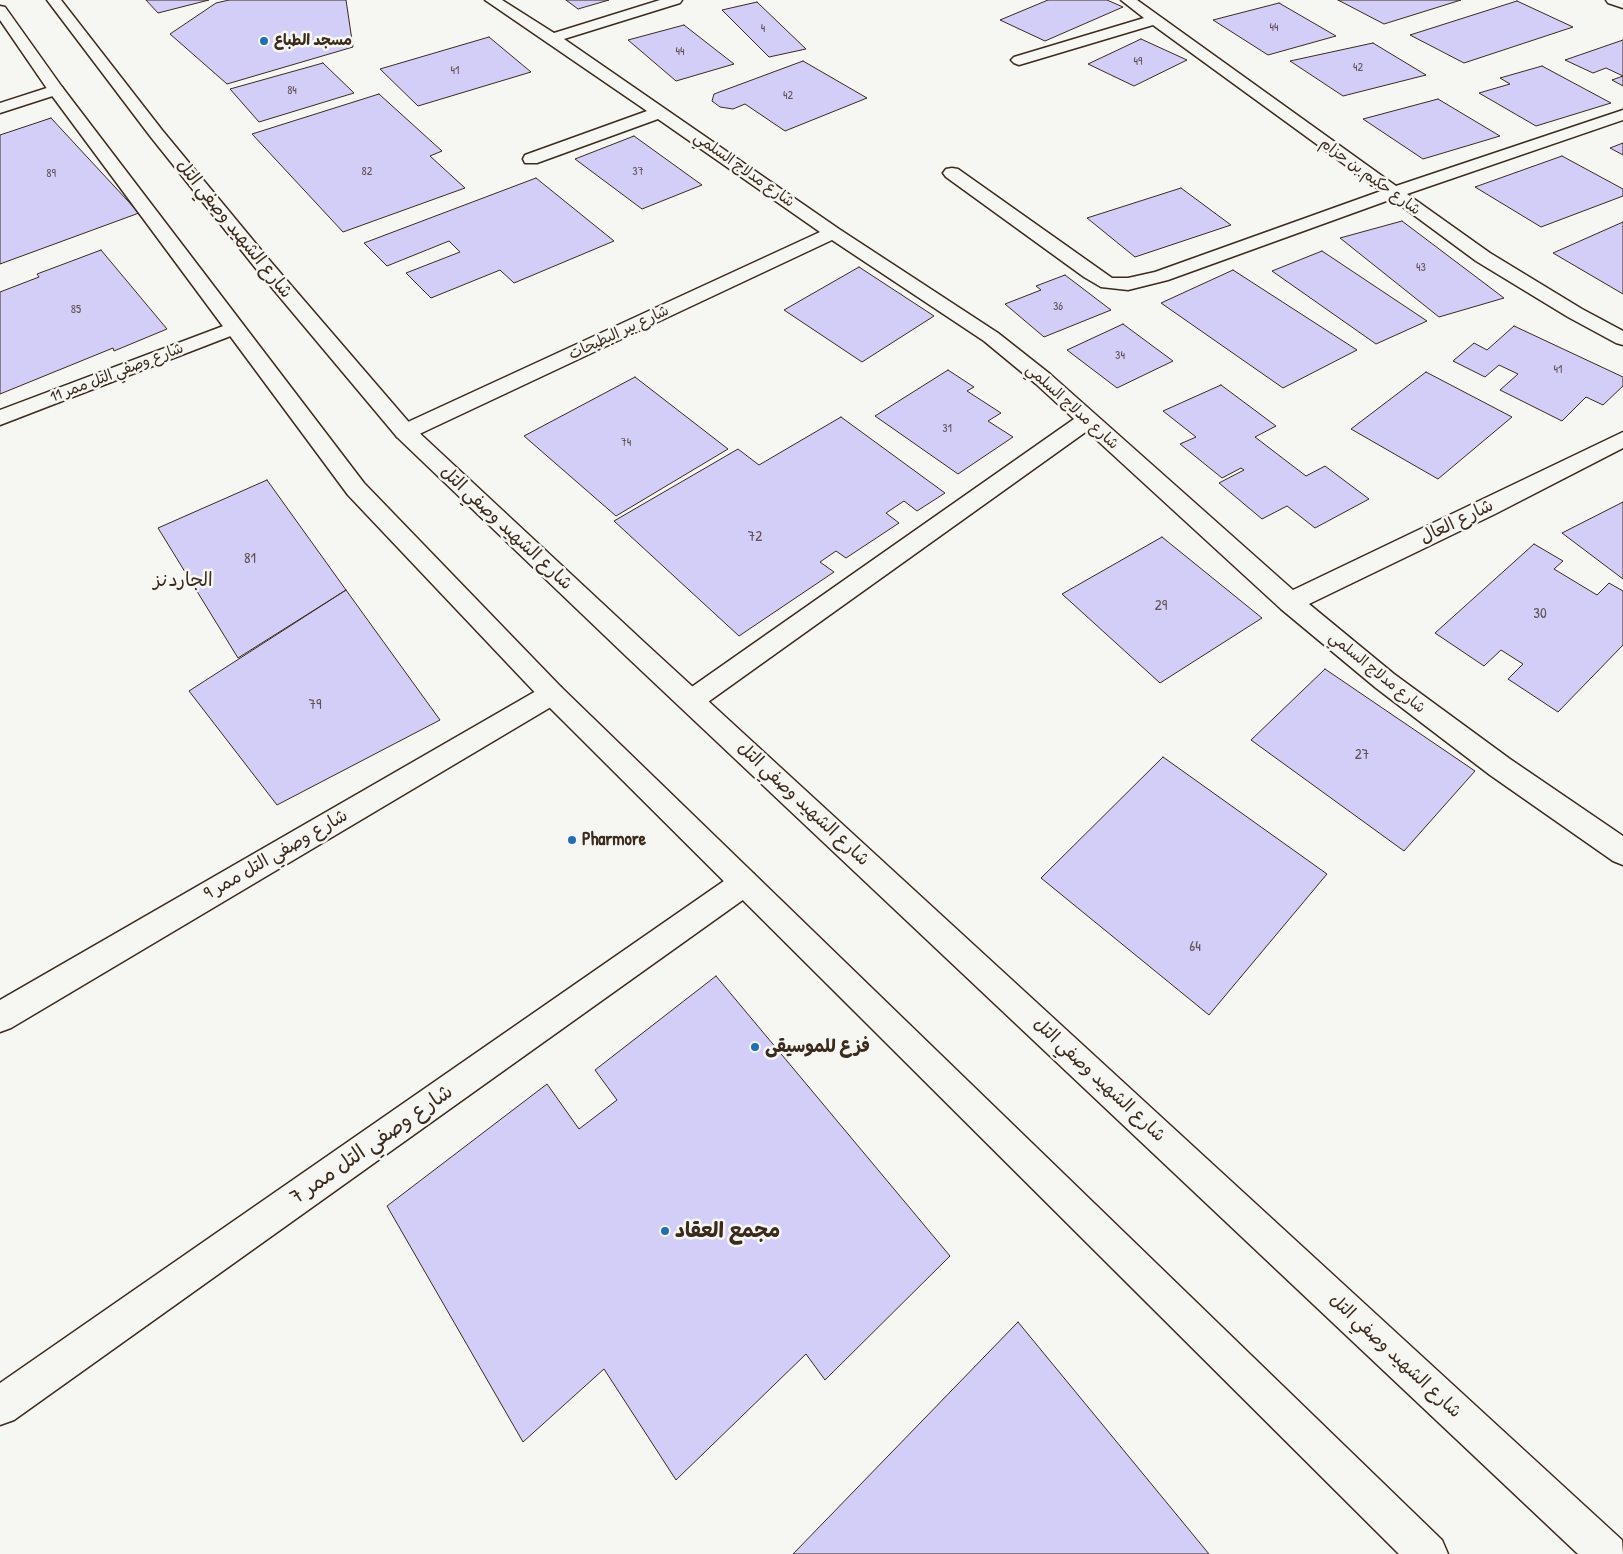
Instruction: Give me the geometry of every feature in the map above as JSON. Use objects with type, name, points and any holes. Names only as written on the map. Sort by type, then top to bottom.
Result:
[{"type":"street","name":"شارع الشهيد وصفي التل","points":[[54,0],[156,133],[258,259],[405,432],[1608,1554]]},
{"type":"street","name":"شارع مدلاج السلمي","points":[[492,0],[662,112],[833,233],[991,337],[1043,378],[1290,602],[1392,687],[1500,767],[1623,852]]},
{"type":"street","points":[[552,38],[675,0]]},
{"type":"street","name":"شارع حكيم بن حزام","points":[[1128,0],[1392,193],[1483,257],[1575,313],[1623,339]]},
{"type":"street","points":[[1613,0],[1623,4]]},
{"type":"street","points":[[0,10],[56,90],[356,489],[552,694],[1428,1554]]},
{"type":"street","points":[[1019,60],[1154,20]]},
{"type":"street","points":[[0,108],[56,90]]},
{"type":"street","points":[[531,159],[662,112]]},
{"type":"street","points":[[952,173],[1092,272],[1108,282],[1128,284],[1161,276],[1392,193],[1623,115]]},
{"type":"street","name":"شارع بير البطيحات","points":[[405,432],[833,233]]},
{"type":"street","name":"شارع وصفي التل ممر 11","points":[[0,418],[234,328]]},
{"type":"street","points":[[692,700],[1088,420]]},
{"type":"street","name":"شارع العال","points":[[1290,602],[1478,512],[1623,439]]},
{"type":"street","name":"شارع وصفي التل ممر 9","points":[[0,1017],[552,694]]},
{"type":"street","name":"شارع وصفي التل ممر 7","points":[[0,1406],[744,883]]},
{"type":"building","points":[[146,0],[209,0],[158,13]]},
{"type":"building","name":"مسجد الطباع","points":[[229,0],[346,0],[353,47],[227,84],[170,34],[216,3]]},
{"type":"building","points":[[566,0],[609,0],[578,9]]},
{"type":"building","points":[[1048,0],[1107,0],[1123,7],[1045,41],[1000,20]]},
{"type":"building","points":[[1338,0],[1461,0],[1384,24]]},
{"type":"building","points":[[1517,1],[1573,27],[1464,63],[1410,35]]},
{"type":"building","points":[[757,2],[806,49],[769,57],[722,10]]},
{"type":"building","points":[[1279,3],[1336,36],[1268,55],[1213,20]]},
{"type":"building","points":[[684,25],[734,64],[676,81],[628,40]]},
{"type":"building","points":[[489,37],[531,72],[418,106],[380,69]]},
{"type":"building","points":[[1141,39],[1187,60],[1134,86],[1088,64]]},
{"type":"building","points":[[1623,40],[1623,76],[1606,68],[1593,73],[1565,60]]},
{"type":"building","points":[[1373,43],[1426,75],[1343,96],[1290,61]]},
{"type":"building","points":[[803,61],[867,98],[785,131],[745,104],[733,109],[720,107],[712,101],[714,94]]},
{"type":"building","points":[[323,63],[354,93],[259,122],[230,89]]},
{"type":"building","points":[[1542,66],[1611,103],[1536,126],[1479,93],[1510,84],[1500,78]]},
{"type":"building","points":[[1623,76],[1623,86],[1612,80]]},
{"type":"building","points":[[379,94],[442,151],[430,156],[465,188],[343,232],[252,134]]},
{"type":"building","points":[[1438,99],[1500,136],[1423,159],[1363,119]]},
{"type":"building","points":[[51,118],[139,213],[0,264],[0,135]]},
{"type":"building","points":[[634,136],[702,185],[642,209],[575,159]]},
{"type":"building","points":[[1623,143],[1623,155],[1610,148]]},
{"type":"building","points":[[1562,156],[1623,189],[1623,196],[1541,227],[1475,187]]},
{"type":"building","points":[[536,178],[614,241],[514,283],[500,270],[431,298],[406,273],[460,252],[449,241],[387,266],[364,243]]},
{"type":"building","points":[[1181,188],[1231,225],[1135,257],[1087,218]]},
{"type":"building","points":[[1402,221],[1504,298],[1439,317],[1340,238]]},
{"type":"building","points":[[1623,222],[1623,294],[1553,253]]},
{"type":"building","points":[[101,250],[167,329],[114,351],[113,348],[0,394],[0,292],[39,277],[37,274]]},
{"type":"building","points":[[1322,251],[1427,321],[1376,344],[1272,271]]},
{"type":"building","points":[[859,267],[934,316],[862,362],[784,310]]},
{"type":"building","points":[[1233,270],[1357,350],[1283,388],[1161,303]]},
{"type":"building","points":[[1065,275],[1111,310],[1044,337],[1005,304],[1041,290],[1036,286]]},
{"type":"building","points":[[1123,324],[1173,361],[1117,388],[1067,350]]},
{"type":"building","points":[[1514,326],[1623,377],[1623,386],[1603,405],[1586,397],[1562,421],[1500,390],[1518,374],[1499,365],[1485,377],[1453,361],[1474,343],[1487,350]]},
{"type":"building","points":[[948,370],[974,387],[967,391],[1001,413],[988,421],[1013,437],[958,474],[875,416]]},
{"type":"building","points":[[1426,372],[1512,417],[1438,479],[1351,429]]},
{"type":"building","points":[[635,377],[728,449],[616,516],[524,436]]},
{"type":"building","points":[[1221,385],[1276,426],[1255,437],[1306,476],[1325,466],[1369,499],[1315,528],[1287,506],[1262,519],[1219,483],[1244,470],[1241,468],[1222,478],[1180,444],[1196,437],[1163,411]]},
{"type":"building","points":[[841,417],[945,493],[917,511],[904,501],[886,513],[899,523],[846,558],[836,551],[820,562],[834,572],[739,636],[614,521],[738,449],[759,465]]},
{"type":"building","points":[[267,480],[346,590],[238,658],[158,528]]},
{"type":"building","points":[[1623,502],[1623,579],[1562,533]]},
{"type":"building","points":[[1162,537],[1262,618],[1160,683],[1062,594]]},
{"type":"building","points":[[1534,544],[1563,561],[1554,569],[1597,595],[1609,583],[1623,591],[1623,645],[1558,712],[1508,679],[1523,664],[1501,650],[1484,666],[1435,633]]},
{"type":"building","points":[[346,590],[440,720],[277,805],[189,691]]},
{"type":"building","points":[[1325,669],[1475,771],[1404,851],[1251,740]]},
{"type":"building","points":[[1163,757],[1327,874],[1209,1015],[1041,878]]},
{"type":"building","name":"مجمع العقاد","points":[[716,976],[950,1256],[825,1380],[806,1354],[676,1480],[604,1369],[523,1442],[387,1206],[547,1084],[579,1129],[617,1100],[595,1070]]},
{"type":"building","points":[[1018,1322],[1209,1554],[793,1554]]},
{"type":"place","name":"مسجد الطباع","points":[[264,41]]},
{"type":"place","name":"Pharmore","points":[[572,840]]},
{"type":"place","name":"فزع للموسيقى","points":[[755,1047]]},
{"type":"place","name":"مجمع العقاد","points":[[665,1231]]},
{"type":"district","name":"الجاردنز","points":[[183,581]]}]
